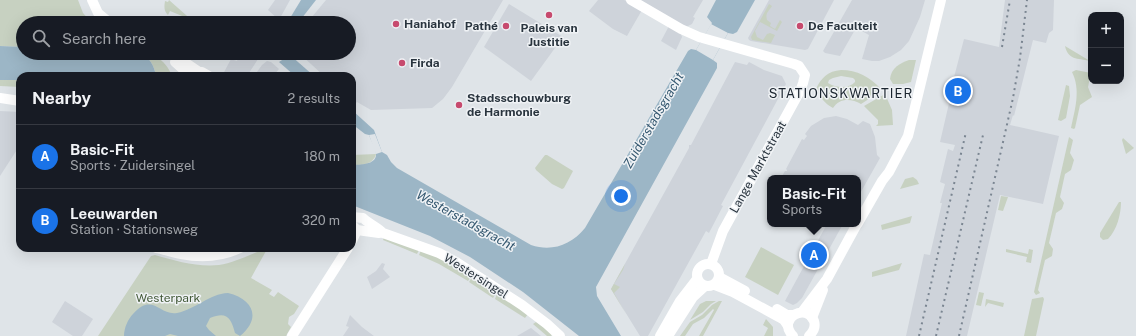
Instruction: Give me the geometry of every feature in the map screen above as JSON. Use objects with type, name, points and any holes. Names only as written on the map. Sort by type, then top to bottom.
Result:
[{"type":"main road","points":[[92,0],[98,13],[102,16]]},
{"type":"main road","name":"Lange Marktstraat","points":[[631,0],[703,39],[794,64],[799,66],[805,75],[803,83],[723,231],[711,264]]},
{"type":"main road","points":[[902,140],[934,0]]},
{"type":"main road","points":[[861,219],[882,181],[889,172],[902,140],[911,126],[941,0]]},
{"type":"main road","points":[[172,60],[187,72]]},
{"type":"main road","points":[[178,60],[189,72]]},
{"type":"main road","points":[[0,98],[16,100]]},
{"type":"main road","name":"Westersingel","points":[[357,224],[378,233],[383,232],[439,253],[456,262],[528,310],[560,336]]},
{"type":"main road","points":[[812,318],[827,279],[856,227]]},
{"type":"main road","points":[[173,252],[205,256],[218,255],[227,252]]},
{"type":"main road","points":[[182,252],[190,255]]},
{"type":"main road","points":[[292,336],[345,252]]},
{"type":"main road","points":[[660,336],[680,301],[697,279],[696,274],[698,269],[706,264],[711,264],[718,269],[713,283],[694,296],[668,336]]},
{"type":"main road","points":[[697,279],[699,282],[713,283],[787,314],[806,313],[812,318],[814,324],[814,328],[809,336]]},
{"type":"main road","points":[[788,332],[790,318],[798,314],[827,279]]},
{"type":"main road","points":[[713,283],[733,292],[784,320],[788,332]]},
{"type":"shaded area","points":[[275,0],[290,0],[281,16],[275,16],[268,10]]},
{"type":"shaded area","points":[[326,0],[503,0],[452,87],[443,99],[432,108],[371,110],[357,102],[356,103],[356,72],[320,72],[307,60],[356,60],[356,16],[313,16]]},
{"type":"shaded area","points":[[598,0],[624,0],[642,10],[627,36],[613,29],[589,11]]},
{"type":"shaded area","points":[[637,0],[703,0],[693,17],[695,18],[692,24],[686,27]]},
{"type":"shaded area","points":[[769,0],[834,0],[808,49],[805,50],[749,40],[748,38]]},
{"type":"shaded area","points":[[852,0],[925,0],[920,17],[909,41],[901,50],[890,57],[879,61],[872,61],[862,59],[869,35],[856,28],[840,56],[825,53],[823,51]]},
{"type":"shaded area","points":[[1005,0],[1054,0],[1053,30],[1049,33],[1046,43],[1033,40],[1014,116],[1013,115],[1010,125],[1059,136],[1043,204],[1000,195],[967,336],[906,336],[924,254],[930,255],[942,203],[940,203],[945,184],[940,182],[948,149],[953,151],[955,145],[940,142],[950,99],[948,98],[949,94],[947,93],[949,85],[951,85],[953,81],[964,39],[999,47]]},
{"type":"shaded area","points":[[509,4],[563,37],[531,81],[484,47]]},
{"type":"shaded area","points":[[669,26],[681,34],[682,37],[676,50],[661,41]]},
{"type":"shaded area","points":[[230,60],[257,60],[250,72],[224,72]]},
{"type":"shaded area","points":[[267,61],[271,62],[279,69],[276,72],[257,72]]},
{"type":"shaded area","points":[[735,62],[747,65],[749,62],[764,70],[782,76],[786,84],[721,205],[723,206],[709,233],[706,231],[648,336],[640,336],[611,289]]},
{"type":"shaded area","points":[[0,111],[16,112],[16,151],[0,176]]},
{"type":"shaded area","points":[[836,116],[847,119],[858,125],[863,121],[870,124],[875,137],[877,155],[880,158],[861,192],[861,175],[783,175],[785,171],[787,171],[786,169],[802,139],[804,140],[807,136],[805,134],[811,126],[824,118]]},
{"type":"shaded area","points":[[825,227],[841,227],[802,298],[793,305],[785,301]]},
{"type":"shaded area","points":[[382,263],[385,264],[383,269],[390,277],[372,289],[367,277],[376,271]]},
{"type":"shaded area","points":[[65,301],[93,319],[82,336],[73,336],[52,322]]},
{"type":"shaded area","points":[[350,315],[374,336],[343,336],[349,327],[346,326]]},
{"type":"shaded area","points":[[531,328],[541,336],[517,336],[529,329]]},
{"type":"green space","points":[[0,0],[78,0],[86,16],[16,16],[16,47],[0,46]]},
{"type":"green space","points":[[169,0],[187,16],[182,16],[170,11],[168,15],[164,5],[165,1],[168,2]]},
{"type":"green space","points":[[769,4],[772,6],[767,16],[767,20],[771,23],[770,26],[775,29],[780,20],[782,22],[777,31],[760,22],[755,31],[757,37],[763,40],[767,34],[770,33],[775,35],[771,43],[752,40],[751,37]]},
{"type":"green space","points":[[1065,46],[1088,61],[1074,58],[1066,51]]},
{"type":"green space","points":[[149,60],[161,60],[170,72],[155,72]]},
{"type":"green space","points":[[909,60],[916,60],[911,82],[893,84],[890,79],[894,69],[899,64]]},
{"type":"green space","points":[[847,70],[863,75],[881,89],[861,104],[846,100],[838,102],[833,108],[823,100],[816,89],[826,76],[836,71]],"holes":[[[841,76],[853,78],[855,82],[846,87],[838,87],[828,83],[829,80]]]},
{"type":"green space","points":[[1076,70],[1088,72],[1088,87],[1092,97],[1080,105],[1074,129],[1071,128],[1077,93],[1075,79],[1072,72]]},
{"type":"green space","points":[[0,80],[16,80],[16,87],[0,86]]},
{"type":"green space","points":[[1066,85],[1069,86],[1070,96],[1066,118],[1061,121],[1058,120]]},
{"type":"green space","points":[[885,94],[892,110],[893,125],[876,126],[878,124],[878,120],[864,106]]},
{"type":"green space","points":[[1069,137],[1073,140],[1070,153],[1074,160],[1071,170],[1065,174],[1060,197],[1064,203],[1062,209],[1056,213],[1049,243],[1053,249],[1052,256],[1045,260],[1038,290],[1040,293],[1036,295],[1034,292]]},
{"type":"green space","points":[[1123,138],[1134,148],[1126,154],[1122,140]]},
{"type":"green space","points":[[376,154],[375,158],[370,162],[356,165],[356,155]]},
{"type":"green space","points":[[545,155],[573,171],[564,188],[562,189],[552,184],[536,170],[535,168]]},
{"type":"green space","points":[[913,177],[919,184],[900,189],[905,179]]},
{"type":"green space","points":[[1001,196],[1008,197],[1003,211],[998,210]]},
{"type":"green space","points":[[1119,202],[1121,202],[1120,212],[1116,227],[1108,239],[1103,240],[1100,237],[1100,233]]},
{"type":"green space","points":[[912,216],[910,223],[882,230],[881,225]]},
{"type":"green space","points":[[384,237],[419,250],[417,254],[383,240]]},
{"type":"green space","points":[[761,247],[794,265],[778,295],[745,277]]},
{"type":"green space","points":[[1006,249],[1028,254],[1029,249],[1033,250],[1031,263],[1026,262],[1027,257],[1006,252]]},
{"type":"green space","points":[[421,250],[444,260],[471,277],[468,281],[439,264],[419,255]]},
{"type":"green space","name":"Westerpark","points":[[258,252],[265,252],[251,278],[272,290],[269,294],[274,297],[278,292],[299,306],[294,314],[289,317],[288,324],[291,327],[286,336],[98,336],[151,256],[155,255],[194,264],[211,265],[219,265],[236,261]]},
{"type":"green space","points":[[902,263],[899,270],[872,277],[872,272]]},
{"type":"green space","points":[[625,264],[614,284],[620,287],[614,293],[626,314],[611,289]]},
{"type":"green space","points":[[472,277],[496,293],[493,298],[469,282]]},
{"type":"green space","points":[[979,292],[984,293],[981,306],[976,305]]},
{"type":"green space","points":[[497,294],[528,314],[525,318],[495,299]]},
{"type":"green space","points":[[1043,297],[1044,299],[1036,336],[1024,336],[1032,299]]},
{"type":"green space","points":[[986,299],[1004,303],[1003,307],[988,303],[985,307]]},
{"type":"green space","points":[[706,301],[716,301],[703,312],[690,320],[700,304]]},
{"type":"green space","points":[[722,301],[703,336],[699,336],[714,310],[713,309],[704,318],[693,324],[685,336],[680,336],[690,322],[702,315],[712,305]]},
{"type":"green space","points":[[766,319],[773,327],[773,336],[764,336],[768,328],[763,325]]},
{"type":"green space","points":[[536,322],[553,334],[551,336],[547,336],[533,324]]},
{"type":"water","points":[[301,0],[316,0],[303,16],[291,16]]},
{"type":"water","points":[[716,0],[755,0],[737,32],[733,34],[728,33],[713,60],[717,63],[717,68],[596,287],[597,296],[621,336],[579,336],[523,292],[470,257],[430,236],[356,207],[356,165],[371,162],[376,158],[376,152],[369,135],[365,134],[356,127],[356,114],[374,130],[382,152],[387,155],[397,168],[531,245],[546,248],[561,246],[567,243],[580,234],[585,228],[688,51],[691,49],[696,50],[712,23],[707,17]]},
{"type":"water","points":[[0,46],[16,47],[16,60],[149,60],[155,72],[16,72],[16,80],[0,80]]},
{"type":"water","points":[[282,60],[296,60],[309,72],[290,72],[279,62]]},
{"type":"water","points":[[228,293],[244,300],[249,304],[252,310],[251,323],[240,336],[235,333],[230,320],[221,315],[210,318],[206,326],[216,336],[178,336],[170,334],[165,336],[124,336],[129,318],[140,308],[146,305],[156,306],[171,313],[177,313],[215,296]]},
{"type":"pier","points":[[711,24],[728,33],[713,60],[696,50]]},
{"type":"pier","points":[[375,134],[382,152],[376,154],[369,135]]},
{"type":"railway","points":[[1002,47],[1010,0]]},
{"type":"railway","points":[[959,336],[1013,98],[1020,58],[1027,0]]},
{"type":"railway","points":[[919,336],[966,132]]},
{"type":"railway","points":[[936,336],[983,135]]},
{"type":"place","name":"Paleis van Justitie","points":[[549,15]]},
{"type":"place","name":"Haniahof","points":[[396,24]]},
{"type":"place","name":"Pathé","points":[[506,26]]},
{"type":"place","name":"De Faculteit","points":[[800,26]]},
{"type":"place","name":"Firda","points":[[402,63]]},
{"type":"place","name":"Leeuwarden","points":[[958,91]]},
{"type":"place","name":"Stadsschouwburg de Harmonie","points":[[459,105]]},
{"type":"place","name":"Basic-Fit","points":[[814,255]]},
{"type":"district","name":"STATIONSKWARTIER","points":[[841,93]]},
{"type":"water label","name":"Zuiderstadsgracht","points":[[653,120]]},
{"type":"water label","name":"Westerstadsgracht","points":[[466,220]]}]
